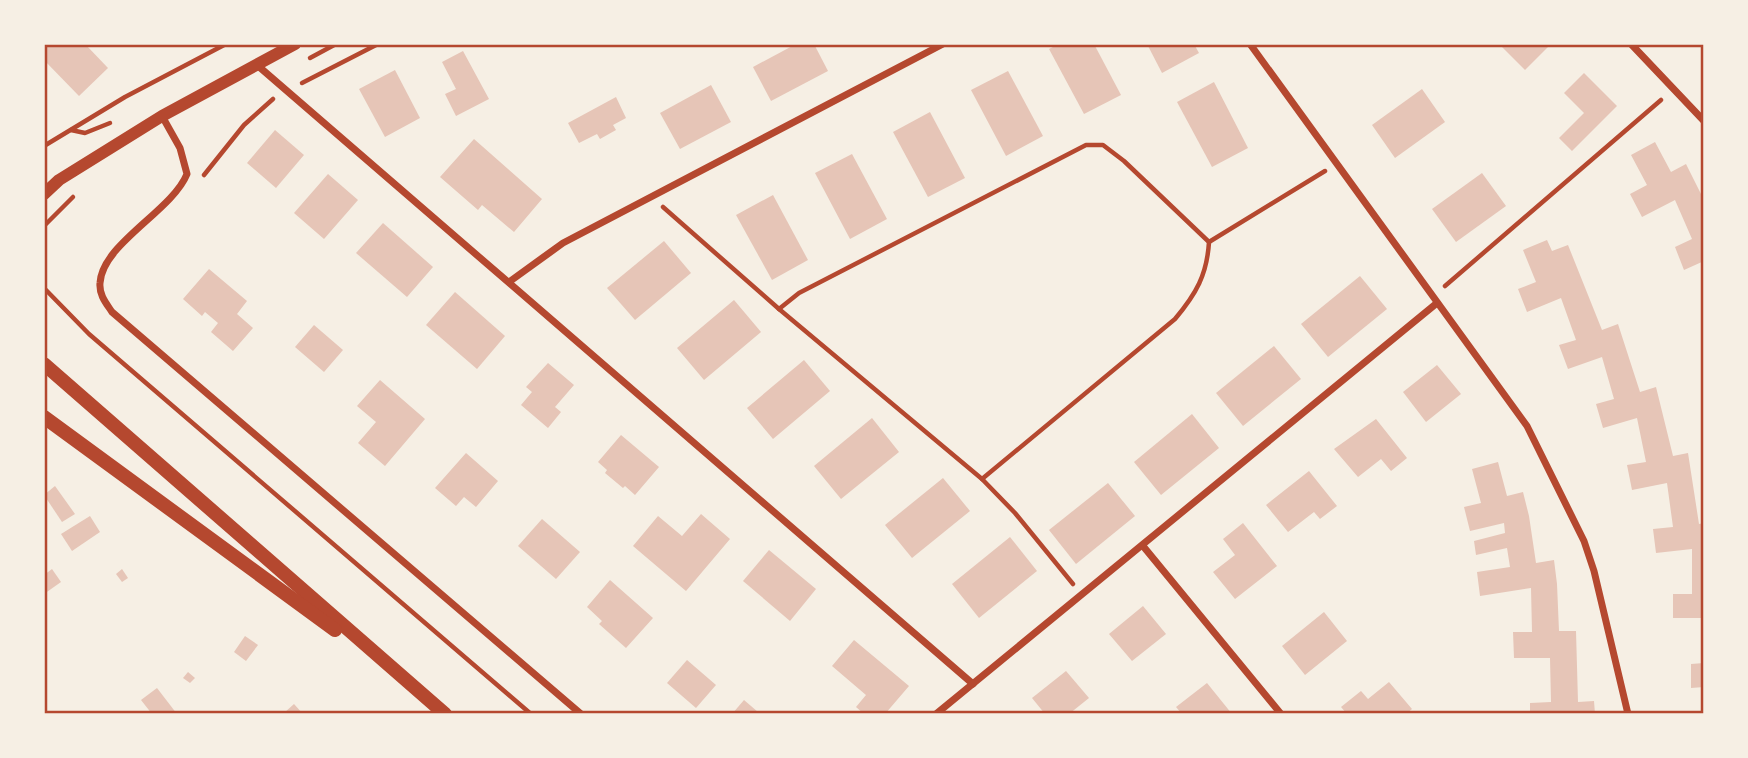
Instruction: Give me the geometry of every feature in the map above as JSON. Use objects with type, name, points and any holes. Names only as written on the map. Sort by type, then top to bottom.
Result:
[{"type":"main road","points":[[44,364],[445,714]]},
{"type":"main road","points":[[44,416],[413,687]]},
{"type":"street","points":[[44,194],[59,180],[162,116],[295,44]]},
{"type":"street","points":[[509,282],[563,243],[943,44]]},
{"type":"street","points":[[1250,44],[1527,426],[1570,511],[1594,571],[1628,714]]},
{"type":"street","points":[[1631,44],[1704,121]]},
{"type":"street","points":[[257,65],[973,684]]},
{"type":"street","points":[[162,116],[186,164],[187,174],[184,183],[114,252],[103,267],[100,282],[102,296],[112,312],[581,714]]},
{"type":"street","points":[[936,714],[1437,303]]},
{"type":"street","points":[[1143,546],[1282,714]]},
{"type":"path","points":[[44,146],[125,97],[226,44]]},
{"type":"path","points":[[184,183],[197,180],[206,173],[244,125],[285,89],[304,83],[378,44]]},
{"type":"path","points":[[1437,303],[1446,285],[1675,88]]},
{"type":"path","points":[[779,309],[799,293],[1086,145],[1103,145],[1124,161],[1209,242],[1208,261],[1195,296],[1175,319],[982,479]]},
{"type":"path","points":[[1209,242],[1336,163]]},
{"type":"path","points":[[652,197],[779,309],[982,479],[1015,513],[1083,595]]},
{"type":"path","points":[[44,288],[89,334],[531,714]]},
{"type":"building","points":[[44,44],[85,44],[108,68],[79,96],[44,60]]},
{"type":"building","points":[[796,44],[814,44],[828,71],[771,101],[753,67]]},
{"type":"building","points":[[1059,44],[1094,44],[1121,95],[1084,114],[1049,49]]},
{"type":"building","points":[[1147,44],[1194,44],[1199,53],[1162,73]]},
{"type":"building","points":[[1499,44],[1551,44],[1525,70]]},
{"type":"building","points":[[463,51],[489,99],[456,116],[445,94],[456,89],[442,62]]},
{"type":"building","points":[[395,70],[420,118],[385,137],[359,89]]},
{"type":"building","points":[[1008,71],[1043,136],[1006,156],[971,90]]},
{"type":"building","points":[[1584,73],[1617,106],[1572,151],[1559,138],[1584,113],[1564,93]]},
{"type":"building","points":[[1214,82],[1248,148],[1212,167],[1177,102]]},
{"type":"building","points":[[711,85],[731,122],[680,149],[660,113]]},
{"type":"building","points":[[1422,89],[1445,122],[1395,158],[1372,125]]},
{"type":"building","points":[[616,97],[626,118],[613,125],[616,130],[600,139],[597,134],[579,143],[568,123]]},
{"type":"building","points":[[930,112],[965,178],[928,197],[893,132]]},
{"type":"building","points":[[275,130],[304,155],[276,188],[247,163]]},
{"type":"building","points":[[474,139],[542,199],[514,232],[482,205],[478,210],[440,177]]},
{"type":"building","points":[[1655,142],[1671,172],[1686,164],[1704,200],[1704,261],[1684,270],[1675,247],[1692,239],[1675,200],[1642,217],[1630,194],[1647,185],[1631,155]]},
{"type":"building","points":[[852,154],[887,219],[850,239],[815,173]]},
{"type":"building","points":[[1482,173],[1506,206],[1456,242],[1432,209]]},
{"type":"building","points":[[328,174],[358,200],[324,239],[294,213]]},
{"type":"building","points":[[773,195],[808,260],[772,280],[736,215]]},
{"type":"building","points":[[383,223],[433,267],[407,297],[356,253]]},
{"type":"building","points":[[1547,240],[1552,251],[1568,245],[1602,330],[1618,324],[1640,392],[1656,387],[1673,456],[1688,453],[1699,524],[1704,523],[1704,618],[1673,618],[1673,594],[1692,594],[1692,549],[1656,553],[1653,529],[1673,527],[1667,483],[1632,490],[1627,465],[1646,462],[1637,418],[1603,428],[1596,404],[1614,399],[1602,357],[1568,369],[1559,345],[1576,340],[1561,298],[1527,312],[1518,289],[1536,282],[1523,250]]},
{"type":"building","points":[[664,241],[691,273],[635,320],[607,288]]},
{"type":"building","points":[[209,269],[247,301],[237,314],[253,328],[233,351],[211,332],[218,323],[205,312],[202,316],[183,299]]},
{"type":"building","points":[[1360,276],[1387,309],[1328,357],[1301,324]]},
{"type":"building","points":[[455,292],[505,336],[477,369],[426,325]]},
{"type":"building","points":[[734,300],[761,332],[704,380],[677,348]]},
{"type":"building","points":[[314,325],[343,350],[324,372],[295,347]]},
{"type":"building","points":[[1274,346],[1301,379],[1243,426],[1216,393]]},
{"type":"building","points":[[804,360],[830,391],[773,439],[747,408]]},
{"type":"building","points":[[548,363],[574,385],[555,407],[561,412],[548,428],[521,405],[532,392],[526,387]]},
{"type":"building","points":[[1437,365],[1461,394],[1426,422],[1403,392]]},
{"type":"building","points":[[380,380],[425,419],[385,466],[358,443],[376,422],[357,406]]},
{"type":"building","points":[[1192,414],[1219,448],[1161,495],[1134,462]]},
{"type":"building","points":[[872,418],[899,452],[841,499],[814,466]]},
{"type":"building","points":[[1376,419],[1407,458],[1391,471],[1381,459],[1358,477],[1334,449]]},
{"type":"building","points":[[621,435],[659,467],[635,495],[605,473],[607,470],[598,462]]},
{"type":"building","points":[[466,453],[498,481],[476,507],[464,497],[456,506],[435,488]]},
{"type":"building","points":[[1498,462],[1507,496],[1523,492],[1536,563],[1554,560],[1559,631],[1576,631],[1578,702],[1594,701],[1595,714],[1530,714],[1530,703],[1551,702],[1550,658],[1514,658],[1513,632],[1532,632],[1531,588],[1480,596],[1477,572],[1510,567],[1507,548],[1476,555],[1474,541],[1505,533],[1504,523],[1470,531],[1464,507],[1481,503],[1472,469]]},
{"type":"building","points":[[1309,471],[1337,506],[1320,519],[1314,512],[1288,532],[1266,505]]},
{"type":"building","points":[[943,478],[970,511],[912,558],[885,525]]},
{"type":"building","points":[[1108,483],[1135,516],[1076,564],[1049,530]]},
{"type":"building","points":[[55,486],[75,514],[62,522],[44,495]]},
{"type":"building","points":[[701,514],[730,539],[686,591],[633,546],[658,516],[682,536]]},
{"type":"building","points":[[90,516],[100,532],[72,551],[61,534]]},
{"type":"building","points":[[542,519],[580,552],[556,579],[518,546]]},
{"type":"building","points":[[1243,523],[1277,566],[1235,599],[1213,572],[1235,555],[1223,539]]},
{"type":"building","points":[[1010,537],[1037,571],[979,618],[952,584]]},
{"type":"building","points":[[769,550],[816,589],[790,621],[743,581]]},
{"type":"building","points":[[52,569],[61,582],[44,594],[44,575]]},
{"type":"building","points":[[122,569],[128,578],[122,582],[116,574]]},
{"type":"building","points":[[610,580],[653,618],[626,648],[599,624],[602,621],[587,607]]},
{"type":"building","points":[[1143,606],[1166,634],[1132,661],[1109,634]]},
{"type":"building","points":[[1324,612],[1347,641],[1305,675],[1282,646]]},
{"type":"building","points":[[245,636],[258,645],[246,661],[234,652]]},
{"type":"building","points":[[854,640],[909,686],[885,714],[864,714],[856,707],[866,695],[832,666]]},
{"type":"building","points":[[687,660],[716,685],[696,708],[667,683]]},
{"type":"building","points":[[1704,663],[1704,687],[1691,688],[1691,664]]},
{"type":"building","points":[[1066,671],[1089,698],[1069,714],[1045,714],[1032,698]]},
{"type":"building","points":[[188,672],[195,678],[190,683],[183,678]]},
{"type":"building","points":[[1389,682],[1412,709],[1406,714],[1347,714],[1341,707],[1361,691],[1368,699]]},
{"type":"building","points":[[1207,683],[1232,714],[1182,714],[1176,707]]},
{"type":"building","points":[[157,688],[177,714],[152,714],[141,700]]},
{"type":"building","points":[[744,700],[758,712],[757,714],[732,714]]},
{"type":"building","points":[[294,704],[303,714],[284,713]]}]
